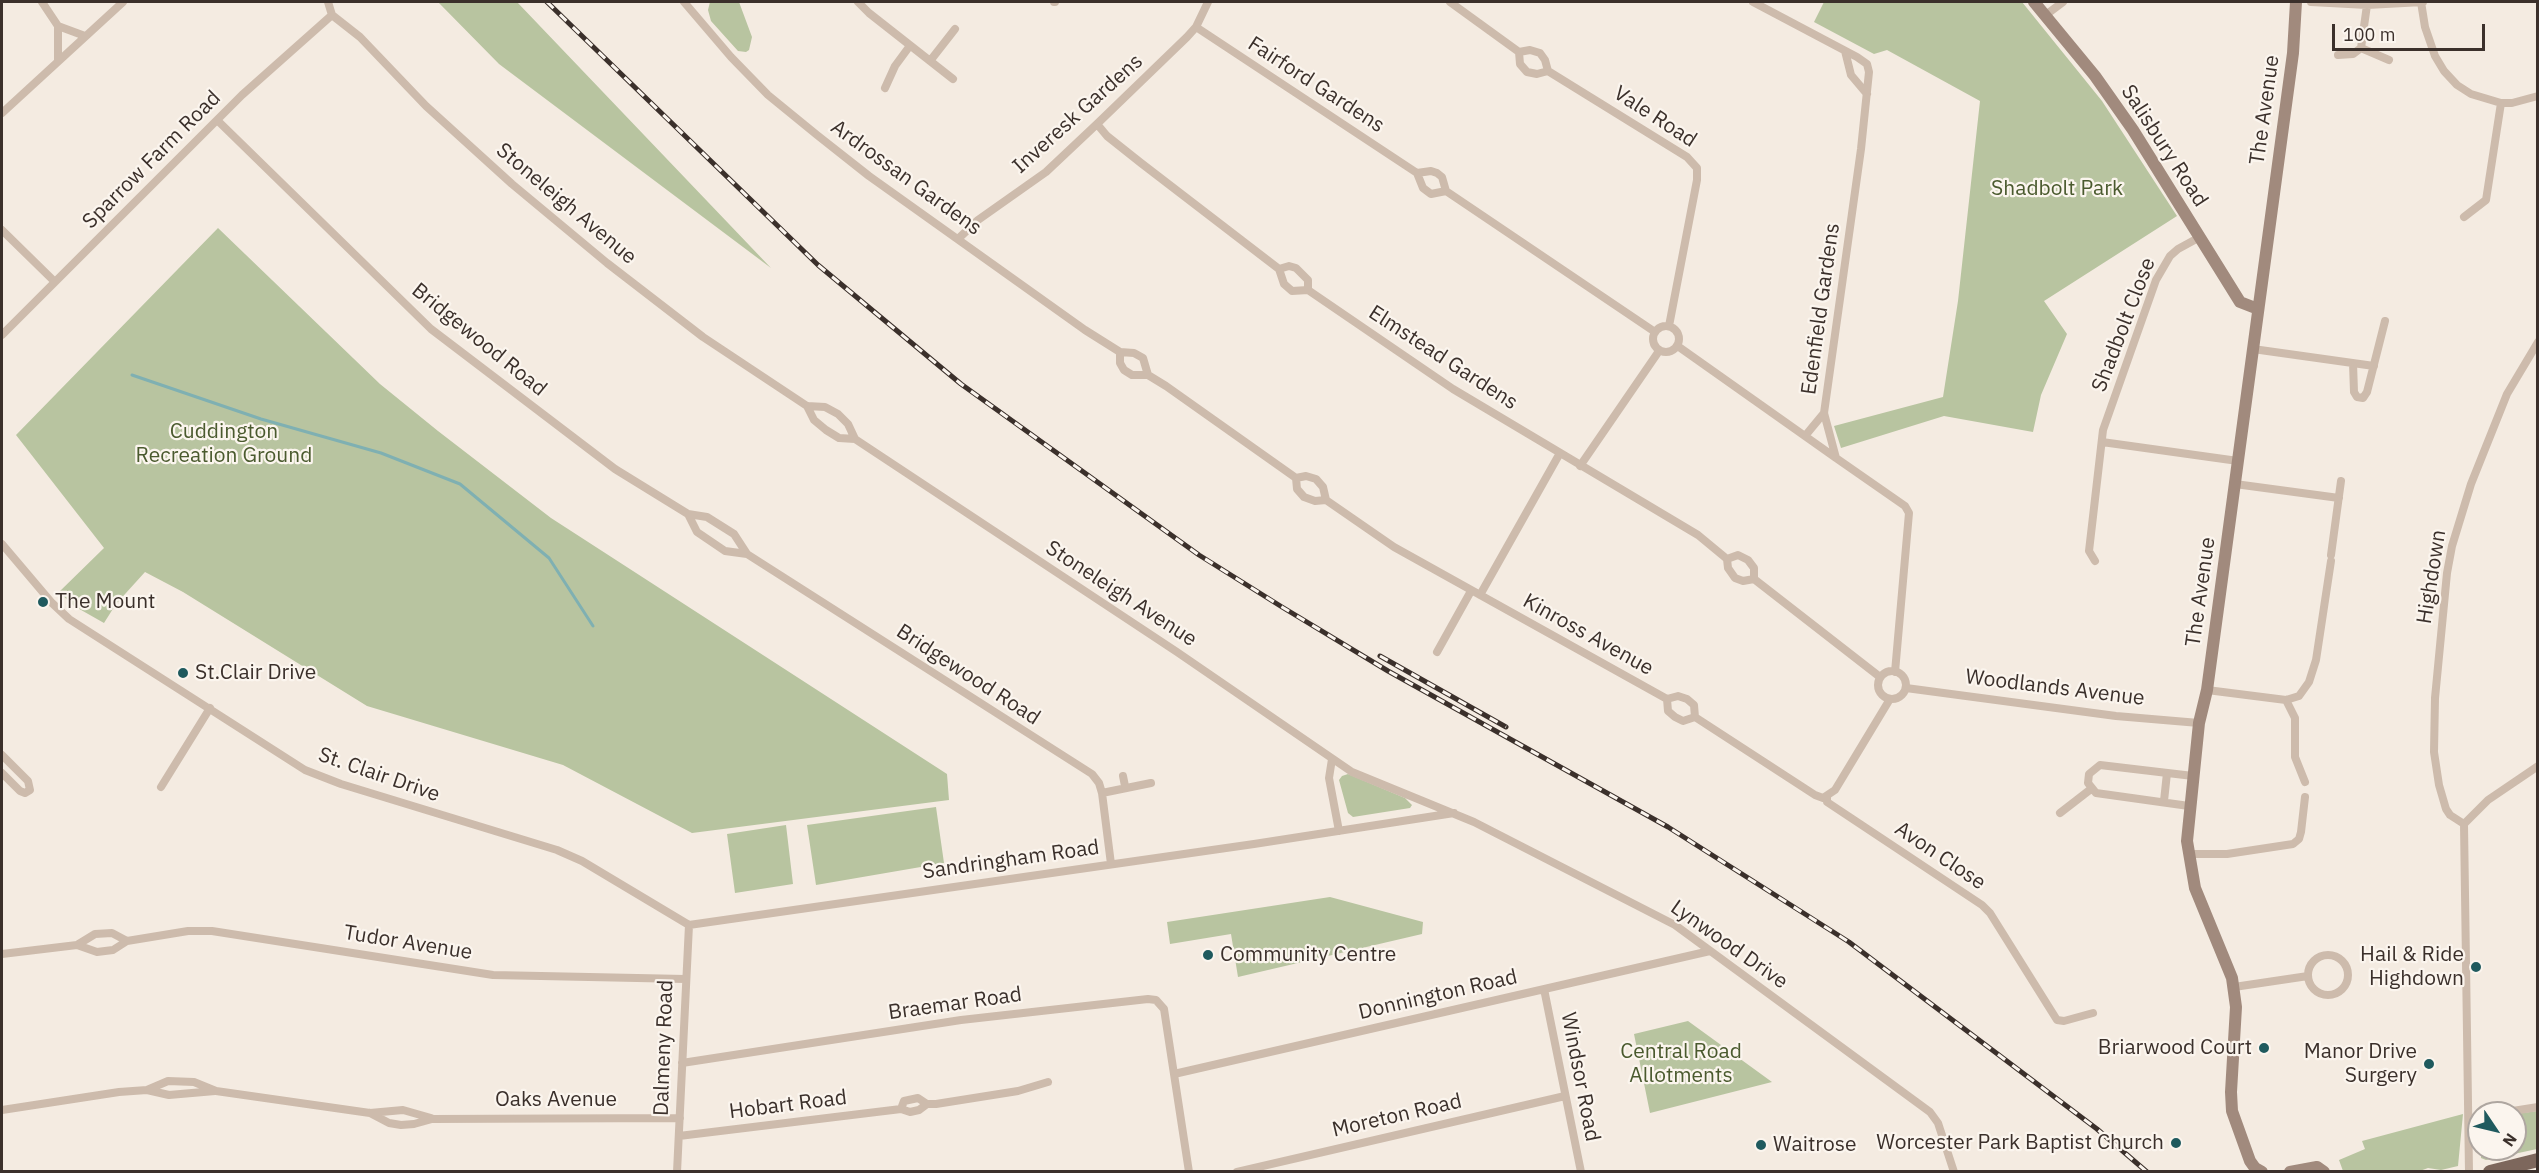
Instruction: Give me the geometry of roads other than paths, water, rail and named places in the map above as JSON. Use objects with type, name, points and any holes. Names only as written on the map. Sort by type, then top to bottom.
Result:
[{"type":"main road","points":[[2490,1172],[2538,1160]]},
{"type":"street","points":[[42,2],[58,26],[58,61]]},
{"type":"street","points":[[2,113],[123,2]]},
{"type":"street","points":[[328,2],[332,15]]},
{"type":"street","name":"Ardrossan Gardens","points":[[684,2],[731,57],[768,95],[869,176],[1085,330],[1120,352],[1134,353],[1143,358],[1148,375]]},
{"type":"street","points":[[690,9],[699,2]]},
{"type":"street","points":[[858,2],[909,47],[953,79]]},
{"type":"street","name":"Inveresk Gardens","points":[[958,239],[978,220],[1046,172],[1097,124],[1196,27],[1208,2]]},
{"type":"street","name":"Vale Road","points":[[1450,2],[1519,52],[1530,50],[1540,53],[1548,71],[1687,157],[1697,168],[1697,180],[1669,326]]},
{"type":"street","name":"Edenfield Gardens","points":[[1753,2],[1867,64],[1869,72],[1858,173],[1824,413],[1836,458]]},
{"type":"street","name":"Salisbury Road","points":[[2034,2],[2047,14],[2114,103],[2240,302],[2258,309]]},
{"type":"street","points":[[2047,14],[2063,2]]},
{"type":"street","name":"The Avenue","points":[[2262,1172],[2250,1161],[2232,1111],[2236,1007],[2234,987],[2195,888],[2188,854],[2189,806],[2199,723],[2207,690],[2293,53],[2296,2]]},
{"type":"street","points":[[2311,2],[2367,5],[2422,2],[2425,27],[2435,56],[2444,71],[2457,85],[2471,94],[2501,103],[2512,103],[2538,96]]},
{"type":"street","points":[[2338,55],[2353,54],[2361,48],[2367,5]]},
{"type":"street","name":"Sparrow Farm Road","points":[[2,335],[217,120],[332,15]]},
{"type":"street","name":"Stoneleigh Avenue","points":[[332,15],[360,37],[426,106],[512,184],[607,263],[703,337],[807,406],[814,420],[826,430],[839,438],[855,439],[1177,652],[1332,759],[1367,778]]},
{"type":"street","points":[[58,26],[85,36]]},
{"type":"street","name":"Fairford Gardens","points":[[1196,27],[1417,173],[1422,188],[1431,194],[1446,191]]},
{"type":"street","points":[[930,61],[955,29]]},
{"type":"street","points":[[885,88],[895,66],[909,47]]},
{"type":"street","points":[[2361,48],[2389,60]]},
{"type":"street","points":[[1845,51],[1851,75],[1867,94]]},
{"type":"street","name":"Vale Road","points":[[1519,52],[1520,64],[1527,72],[1537,74],[1548,71]]},
{"type":"street","points":[[2464,217],[2486,200],[2501,103]]},
{"type":"street","name":"Bridgewood Road","points":[[217,120],[431,329],[615,469],[688,514],[707,517],[734,534],[747,554],[1092,774],[1099,783],[1102,793],[1111,864]]},
{"type":"street","name":"Elmstead Gardens","points":[[1097,124],[1107,136],[1279,269],[1284,284],[1293,291],[1308,290],[1453,389],[1560,453]]},
{"type":"street","name":"Fairford Gardens","points":[[1417,173],[1431,171],[1437,173],[1442,177],[1446,191],[1655,332]]},
{"type":"street","points":[[2,230],[55,282]]},
{"type":"street","name":"Shadbolt Close","points":[[2095,561],[2089,551],[2103,430],[2156,280],[2170,256],[2200,237]]},
{"type":"street","name":"Elmstead Gardens","points":[[1279,269],[1289,266],[1296,268],[1308,280],[1308,290]]},
{"type":"street","points":[[2353,363],[2354,392],[2359,398],[2365,396],[2385,321]]},
{"type":"street","points":[[1669,326],[1678,333],[1679,347],[1666,353],[1659,351],[1653,338],[1655,332],[1659,328],[1669,326]]},
{"type":"street","name":"Highdown","points":[[2464,824],[2450,815],[2446,809],[2439,785],[2434,752],[2435,698],[2447,573],[2452,546],[2470,484],[2507,394],[2538,342]]},
{"type":"street","points":[[1679,347],[1905,506],[1908,513],[1895,672]]},
{"type":"street","points":[[2253,349],[2374,366]]},
{"type":"street","points":[[1580,466],[1659,351]]},
{"type":"street","name":"Ardrossan Gardens","points":[[1120,352],[1120,363],[1124,370],[1132,375],[1148,375],[1296,478],[1306,476],[1316,479],[1323,487],[1326,500]]},
{"type":"street","name":"Stoneleigh Avenue","points":[[807,406],[825,407],[838,414],[848,424],[855,439]]},
{"type":"street","points":[[1805,436],[1824,413]]},
{"type":"street","points":[[2102,442],[2238,461]]},
{"type":"street","points":[[1437,651],[1560,453],[1698,535],[1727,559],[1728,568],[1735,578],[1743,581],[1754,579],[1880,677]]},
{"type":"street","name":"Ardrossan Gardens","points":[[1296,478],[1297,489],[1304,497],[1315,501],[1326,500],[1394,547],[1492,603]]},
{"type":"street","points":[[2207,690],[2292,700],[2305,690],[2313,671],[2341,481]]},
{"type":"street","points":[[2235,484],[2339,498]]},
{"type":"street","name":"Bridgewood Road","points":[[688,514],[697,532],[725,551],[747,554]]},
{"type":"street","name":"St. Clair Drive","points":[[2,544],[52,603],[69,619],[305,770],[323,778],[557,850],[582,861],[689,925]]},
{"type":"street","points":[[1727,559],[1738,555],[1748,560],[1754,568],[1754,579]]},
{"type":"street","name":"Kinross Avenue","points":[[1492,603],[1667,699],[1678,696],[1687,699],[1694,705],[1695,717]]},
{"type":"street","points":[[1889,672],[1902,675],[1906,688],[1898,699],[1890,699],[1882,695],[1878,688],[1880,677],[1889,672]]},
{"type":"street","name":"Woodlands Avenue","points":[[1906,688],[2116,716],[2199,723]]},
{"type":"street","name":"Kinross Avenue","points":[[1667,699],[1668,711],[1675,717],[1683,721],[1695,717]]},
{"type":"street","points":[[1827,797],[1835,790],[1890,699]]},
{"type":"street","points":[[2286,700],[2296,722],[2295,757],[2305,782]]},
{"type":"street","points":[[161,787],[210,708]]},
{"type":"street","name":"Kinross Avenue","points":[[1695,717],[1815,795],[1827,797]]},
{"type":"street","points":[[2,755],[28,781],[30,790],[25,793],[20,791],[2,773]]},
{"type":"street","points":[[1332,759],[1329,778],[1339,831]]},
{"type":"street","points":[[2189,806],[2096,793],[2088,783],[2089,774],[2100,765],[2193,776]]},
{"type":"street","points":[[2468,1101],[2464,824],[2488,800],[2538,766]]},
{"type":"street","points":[[2164,801],[2167,773]]},
{"type":"street","points":[[1123,776],[1125,786]]},
{"type":"street","name":"Lynwood Drive","points":[[1367,778],[1454,813],[1675,925],[1930,1113],[1938,1123],[1954,1172]]},
{"type":"street","points":[[1102,793],[1125,786],[1151,783]]},
{"type":"street","points":[[2060,813],[2091,789]]},
{"type":"street","points":[[2188,854],[2227,854],[2293,844],[2299,839],[2301,832],[2305,796]]},
{"type":"street","name":"Avon Close","points":[[1827,797],[1827,802],[1982,905],[1990,913],[2057,1020],[2064,1021],[2093,1013]]},
{"type":"street","name":"Sandringham Road","points":[[689,925],[1454,813]]},
{"type":"street","name":"Dalmeny Road","points":[[677,1172],[689,925]]},
{"type":"street","name":"Tudor Avenue","points":[[77,945],[97,952],[113,950],[127,941],[188,931],[212,931],[493,975],[685,979]]},
{"type":"street","name":"Tudor Avenue","points":[[2,954],[77,945],[95,934],[112,933],[127,941]]},
{"type":"street","name":"Donnington Road","points":[[1174,1074],[1710,951]]},
{"type":"street","points":[[2326,955],[2338,957],[2349,973],[2346,986],[2335,995],[2328,996],[2311,986],[2308,976],[2314,961],[2326,955]]},
{"type":"street","points":[[2234,987],[2308,976]]},
{"type":"street","name":"Windsor Road","points":[[1544,989],[1581,1172]]},
{"type":"street","name":"Braemar Road","points":[[682,1063],[962,1020],[1148,999],[1156,1000],[1164,1009],[1189,1172]]},
{"type":"street","name":"Oaks Avenue","points":[[147,1090],[168,1081],[194,1082],[216,1091]]},
{"type":"street","name":"Hobart Road","points":[[679,1136],[901,1109],[910,1112],[919,1110],[927,1104],[1018,1091],[1048,1082]]},
{"type":"street","name":"Oaks Avenue","points":[[2,1110],[119,1092],[147,1090],[169,1095],[216,1091],[370,1113],[403,1110],[432,1119]]},
{"type":"street","name":"Moreton Road","points":[[1237,1172],[1565,1096]]},
{"type":"street","name":"Oaks Avenue","points":[[370,1113],[389,1123],[401,1125],[432,1119],[680,1118]]},
{"type":"street","points":[[2290,1172],[2308,1167],[2317,1167],[2324,1172]]},
{"type":"waterway","points":[[132,375],[261,419],[381,453],[460,484],[549,558],[593,626]]},
{"type":"railway","points":[[547,2],[818,265],[961,384],[1199,555],[1388,671],[1668,827],[1849,942],[2097,1129],[2147,1172]]},
{"type":"railway","points":[[1380,656],[1506,727]]},
{"type":"place","name":"The Mount","points":[[43,602]]},
{"type":"place","name":"St.Clair Drive","points":[[183,673]]},
{"type":"place","name":"Community Centre","points":[[1208,955]]},
{"type":"place","name":"Hail & Ride Highdown","points":[[2476,967]]},
{"type":"place","name":"Briarwood Court","points":[[2264,1048]]},
{"type":"place","name":"Manor Drive Surgery","points":[[2429,1064]]},
{"type":"place","name":"Worcester Park Baptist Church","points":[[2176,1143]]},
{"type":"place","name":"Waitrose","points":[[1761,1145]]},
{"type":"park label","name":"Shadbolt Park","points":[[2057,189]]},
{"type":"park label","name":"Cuddington Recreation Ground","points":[[224,444]]},
{"type":"park label","name":"Central Road Allotments","points":[[1681,1064]]}]
